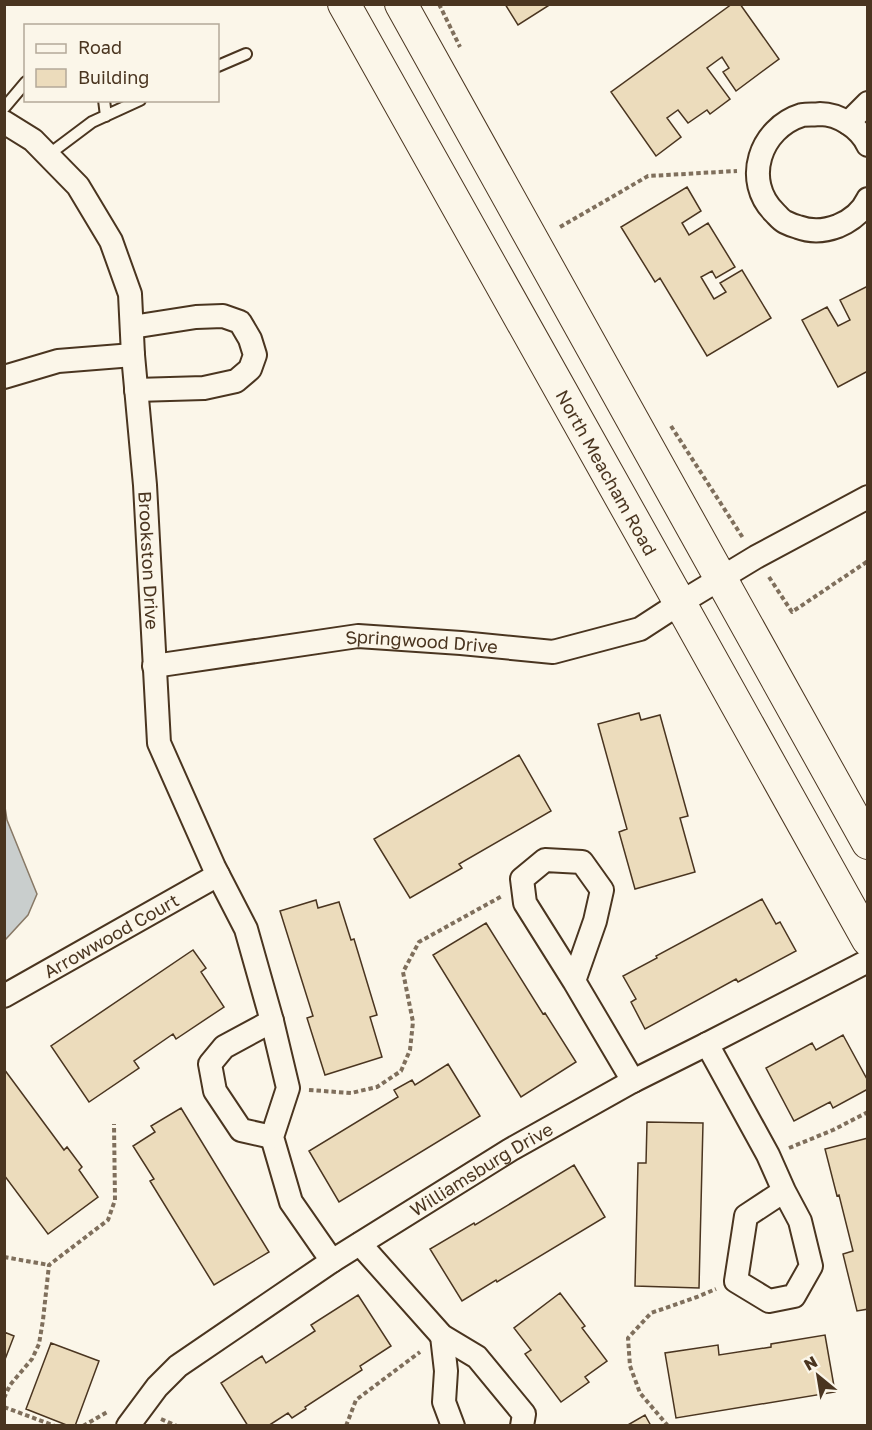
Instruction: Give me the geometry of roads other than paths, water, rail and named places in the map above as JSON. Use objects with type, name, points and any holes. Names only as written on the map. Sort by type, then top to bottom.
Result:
[{"type":"main road","name":"North Meacham Road","points":[[344,4],[867,940]]},
{"type":"main road","points":[[405,8],[867,843]]},
{"type":"street","points":[[848,123],[867,103]]},
{"type":"street","points":[[867,145],[865,138],[848,123],[827,114],[804,115],[782,124],[766,140],[758,162],[759,185],[768,206],[784,222],[806,230],[829,230],[850,221],[867,200]]},
{"type":"street","name":"Brookston Drive","points":[[4,122],[33,140],[78,186],[111,241],[130,294],[145,485],[159,743],[218,875],[246,929],[288,1088],[272,1137]]},
{"type":"street","points":[[132,327],[196,317],[223,316],[240,322],[250,339],[255,355],[250,369],[236,381],[204,387],[136,390]]},
{"type":"street","points":[[4,377],[58,361],[133,355]]},
{"type":"street","name":"Springwood Drive","points":[[154,666],[358,636],[553,652],[640,629],[756,557],[867,497]]},
{"type":"street","points":[[574,981],[595,921],[602,890],[582,862],[545,860],[522,879],[525,903],[633,1081]]},
{"type":"street","name":"Arrowwood Court","points":[[4,996],[218,875]]},
{"type":"street","name":"Williamsburg Drive","points":[[128,1425],[157,1387],[178,1366],[332,1261],[510,1150],[633,1081],[867,961]]},
{"type":"street","points":[[272,1022],[224,1047],[210,1064],[215,1091],[241,1130],[272,1137],[291,1202],[332,1261]]},
{"type":"street","points":[[707,1044],[768,1155],[800,1221],[812,1266],[794,1296],[769,1301],[736,1281],[746,1216],[784,1191]]},
{"type":"street","points":[[360,1244],[442,1336],[477,1357],[524,1414],[522,1425]]},
{"type":"street","points":[[442,1336],[446,1371],[444,1402],[453,1425]]},
{"type":"lane","points":[[219,66],[246,54]]},
{"type":"lane","points":[[4,108],[24,84]]},
{"type":"lane","points":[[104,102],[106,116]]},
{"type":"lane","points":[[48,155],[92,122],[136,102]]}]
